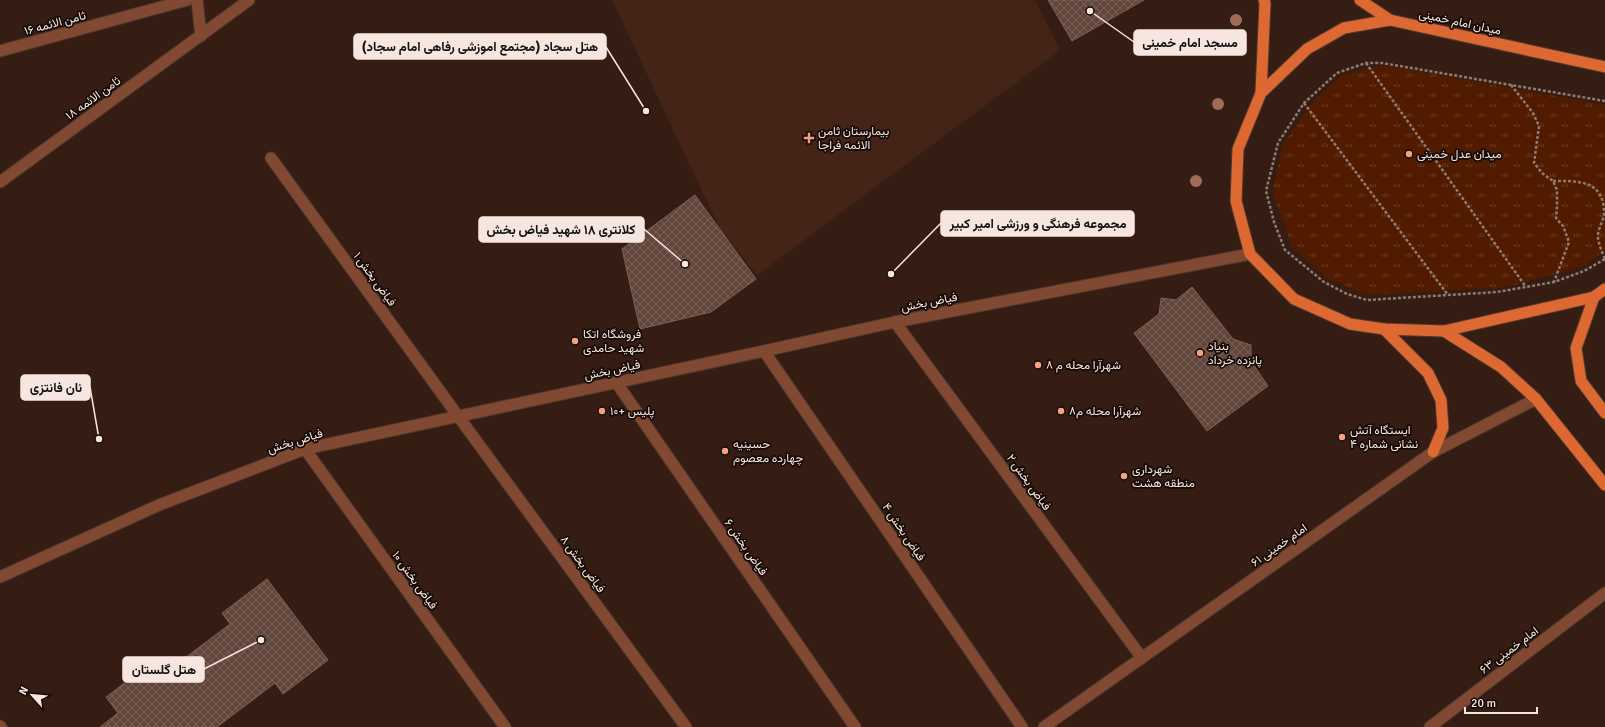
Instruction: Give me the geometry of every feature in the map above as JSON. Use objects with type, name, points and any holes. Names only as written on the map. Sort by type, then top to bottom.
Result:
[{"type":"main road","points":[[1261,93],[1264,0]]},
{"type":"main road","points":[[1360,0],[1390,20]]},
{"type":"main road","name":"میدان امام خمینی","points":[[1605,67],[1390,20],[1344,28],[1307,49],[1261,93],[1238,149],[1236,201],[1250,254],[1294,299],[1350,324],[1384,329],[1444,331],[1594,297],[1605,289]]},
{"type":"main road","points":[[1594,297],[1576,348],[1581,381],[1605,413]]},
{"type":"main road","points":[[1384,329],[1428,373],[1442,400],[1443,428],[1433,452]]},
{"type":"main road","points":[[1444,331],[1501,367],[1536,399],[1605,484]]},
{"type":"street","name":"ثامن الائمه ۱۶","points":[[0,52],[187,0]]},
{"type":"street","points":[[197,0],[201,36]]},
{"type":"street","name":"ثامن الائمه ۱۸","points":[[0,182],[201,36],[248,0]]},
{"type":"street","name":"فیاض بخش ۱","points":[[271,158],[458,416]]},
{"type":"street","name":"فیاض بخش","points":[[0,577],[159,505],[304,449],[895,322],[1250,254]]},
{"type":"street","name":"فیاض بخش ۲","points":[[895,322],[1142,658]]},
{"type":"street","name":"فیاض بخش ۴","points":[[764,351],[1022,727]]},
{"type":"street","name":"فیاض بخش ۶","points":[[616,382],[855,727]]},
{"type":"street","name":"امام خمینی ۶۱","points":[[1044,727],[1433,452],[1536,399]]},
{"type":"street","name":"فیاض بخش ۸","points":[[458,416],[686,727]]},
{"type":"street","name":"فیاض بخش ۱۰","points":[[304,449],[505,727]]},
{"type":"street","name":"امام خمینی ۶۳","points":[[1430,727],[1605,593]]},
{"type":"path","points":[[1366,63],[1526,287]]},
{"type":"path","points":[[1553,181],[1577,181],[1591,184],[1599,190],[1604,205],[1604,215],[1597,237],[1605,259],[1584,271],[1554,282],[1497,292],[1367,300],[1347,294],[1324,282],[1285,250],[1274,222],[1266,191],[1278,143],[1304,103],[1337,73],[1366,63],[1382,63],[1605,101]]},
{"type":"path","points":[[1512,85],[1533,113],[1538,126],[1534,163],[1542,173],[1553,181],[1557,198],[1556,218],[1563,226],[1569,242],[1554,282]]},
{"type":"path","points":[[1304,103],[1448,296]]},
{"type":"shaded area","name":"بیمارستان ثامن الائمه فراجا","points":[[612,0],[1035,0],[1060,50],[757,275],[719,227]]},
{"type":"green space","points":[[1384,65],[1605,105],[1605,251],[1584,266],[1506,287],[1368,295],[1327,278],[1292,247],[1272,192],[1283,144],[1316,98],[1341,76]]},
{"type":"building","points":[[1048,0],[1144,0],[1072,41]]},
{"type":"building","points":[[695,195],[756,279],[711,312],[640,329],[622,249]]},
{"type":"building","name":"بنیاد پانزده خرداد","points":[[1192,287],[1233,339],[1251,345],[1251,361],[1268,386],[1207,431],[1134,333],[1159,314],[1161,298],[1176,300]]},
{"type":"building","points":[[267,579],[328,660],[283,694],[275,683],[217,727],[100,727],[118,713],[106,697],[159,657],[169,670],[230,624],[222,613]]},
{"type":"place","name":"مسجد امام خمینی","points":[[1090,11]]},
{"type":"place","name":"هتل سجاد (مجتمع اموزشی رفاهی امام سجاد)","points":[[646,111]]},
{"type":"place","name":"بیمارستان ثامن الائمه فراجا","points":[[809,138]]},
{"type":"place","name":"میدان عدل خمینی","points":[[1409,154]]},
{"type":"place","name":"کلانتری ۱۸ شهید فیاض بخش","points":[[685,264]]},
{"type":"place","name":"مجموعه فرهنگی و ورزشی امیر کبیر","points":[[891,274]]},
{"type":"place","name":"فروشگاه اتکا شهید حامدی","points":[[575,341]]},
{"type":"place","name":"بنیاد پانزده خرداد","points":[[1200,353]]},
{"type":"place","name":"شهرآرا محله م ۸","points":[[1038,365]]},
{"type":"place","name":"پلیس +۱۰","points":[[602,411]]},
{"type":"place","name":"شهرآرا محله م۸","points":[[1061,411]]},
{"type":"place","name":"ایستگاه آتش نشانی شماره ۴","points":[[1342,437]]},
{"type":"place","name":"نان فانتزی","points":[[99,439]]},
{"type":"place","name":"حسینیه چهارده معصوم","points":[[725,451]]},
{"type":"place","name":"شهرداری منطقه هشت","points":[[1124,476]]},
{"type":"place","name":"هتل گلستان","points":[[261,640]]}]
